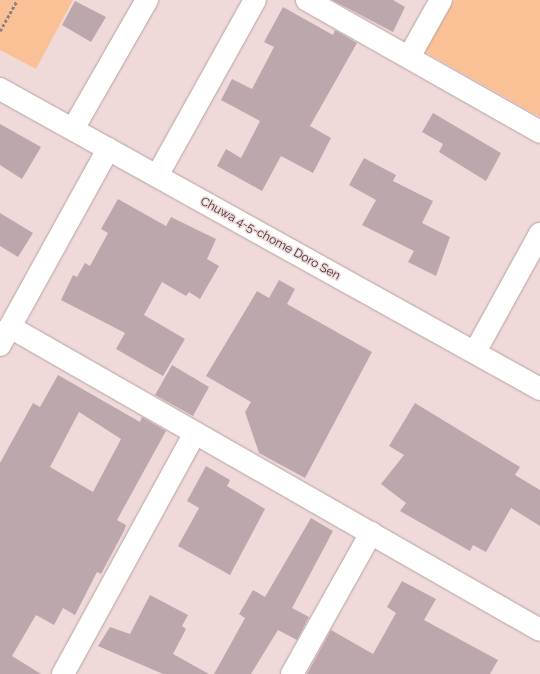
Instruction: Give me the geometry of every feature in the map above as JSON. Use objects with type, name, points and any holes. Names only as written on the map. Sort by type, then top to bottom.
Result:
[{"type":"street","points":[[73,129],[147,0]]},
{"type":"street","points":[[157,176],[255,0]]},
{"type":"street","points":[[307,0],[540,132]]},
{"type":"street","points":[[409,57],[441,0]]},
{"type":"street","name":"Chuwa 4-5-chome Doro Sen","points":[[0,89],[540,388]]},
{"type":"street","points":[[108,149],[5,336],[195,432],[540,630]]},
{"type":"street","points":[[475,352],[540,234]]},
{"type":"street","points":[[63,674],[195,432]]},
{"type":"street","points":[[292,674],[371,533]]},
{"type":"path","points":[[0,31],[17,0]]},
{"type":"shaded area","points":[[0,0],[73,0],[36,69],[0,50]]},
{"type":"shaded area","points":[[454,0],[540,0],[540,117],[425,52]]},
{"type":"building","points":[[332,0],[393,0],[405,7],[393,32]]},
{"type":"building","points":[[75,1],[106,17],[91,42],[62,25]]},
{"type":"building","points":[[283,7],[333,35],[335,30],[357,43],[310,126],[331,138],[313,173],[281,156],[262,191],[217,166],[226,149],[241,158],[260,121],[221,100],[232,79],[252,89],[274,47],[264,42]]},
{"type":"building","points":[[433,113],[501,153],[486,181],[439,152],[443,144],[422,132]]},
{"type":"building","points":[[0,124],[41,147],[22,179],[0,165]]},
{"type":"building","points":[[364,158],[396,175],[393,181],[433,201],[422,223],[450,237],[436,276],[408,262],[414,251],[362,225],[376,200],[349,185]]},
{"type":"building","points":[[118,199],[166,226],[171,217],[216,239],[207,259],[219,266],[200,299],[189,292],[186,296],[162,282],[144,315],[185,339],[163,376],[116,349],[125,333],[61,300],[73,275],[77,277],[85,263],[90,266],[108,233],[101,229]]},
{"type":"building","points":[[0,213],[33,233],[18,257],[0,246]]},
{"type":"building","points":[[279,280],[295,289],[287,304],[372,352],[305,478],[259,453],[245,412],[251,402],[206,376],[257,291],[269,298]]},
{"type":"building","points":[[172,365],[209,387],[193,416],[155,395]]},
{"type":"building","points":[[58,375],[140,422],[142,417],[166,431],[117,520],[126,525],[124,531],[101,574],[97,572],[75,615],[63,608],[54,625],[36,615],[12,656],[41,674],[0,674],[0,463],[33,403],[40,407]],"holes":[[[79,412],[121,439],[93,492],[50,467]]]},
{"type":"building","points":[[415,403],[520,467],[515,475],[540,490],[540,526],[511,508],[486,552],[473,545],[470,551],[400,511],[406,503],[381,484],[404,455],[389,446]]},
{"type":"building","points":[[206,466],[230,480],[227,486],[265,509],[230,575],[178,546],[199,508],[187,501]]},
{"type":"building","points":[[311,518],[333,531],[292,608],[309,617],[297,640],[278,630],[251,674],[214,674],[245,618],[239,614],[253,590],[265,597]]},
{"type":"building","points":[[402,581],[436,599],[424,620],[498,660],[490,674],[307,674],[331,630],[373,654],[396,613],[387,607]]},
{"type":"building","points":[[150,595],[188,615],[182,626],[186,629],[173,654],[209,674],[163,674],[98,646],[110,627],[130,634]]}]
